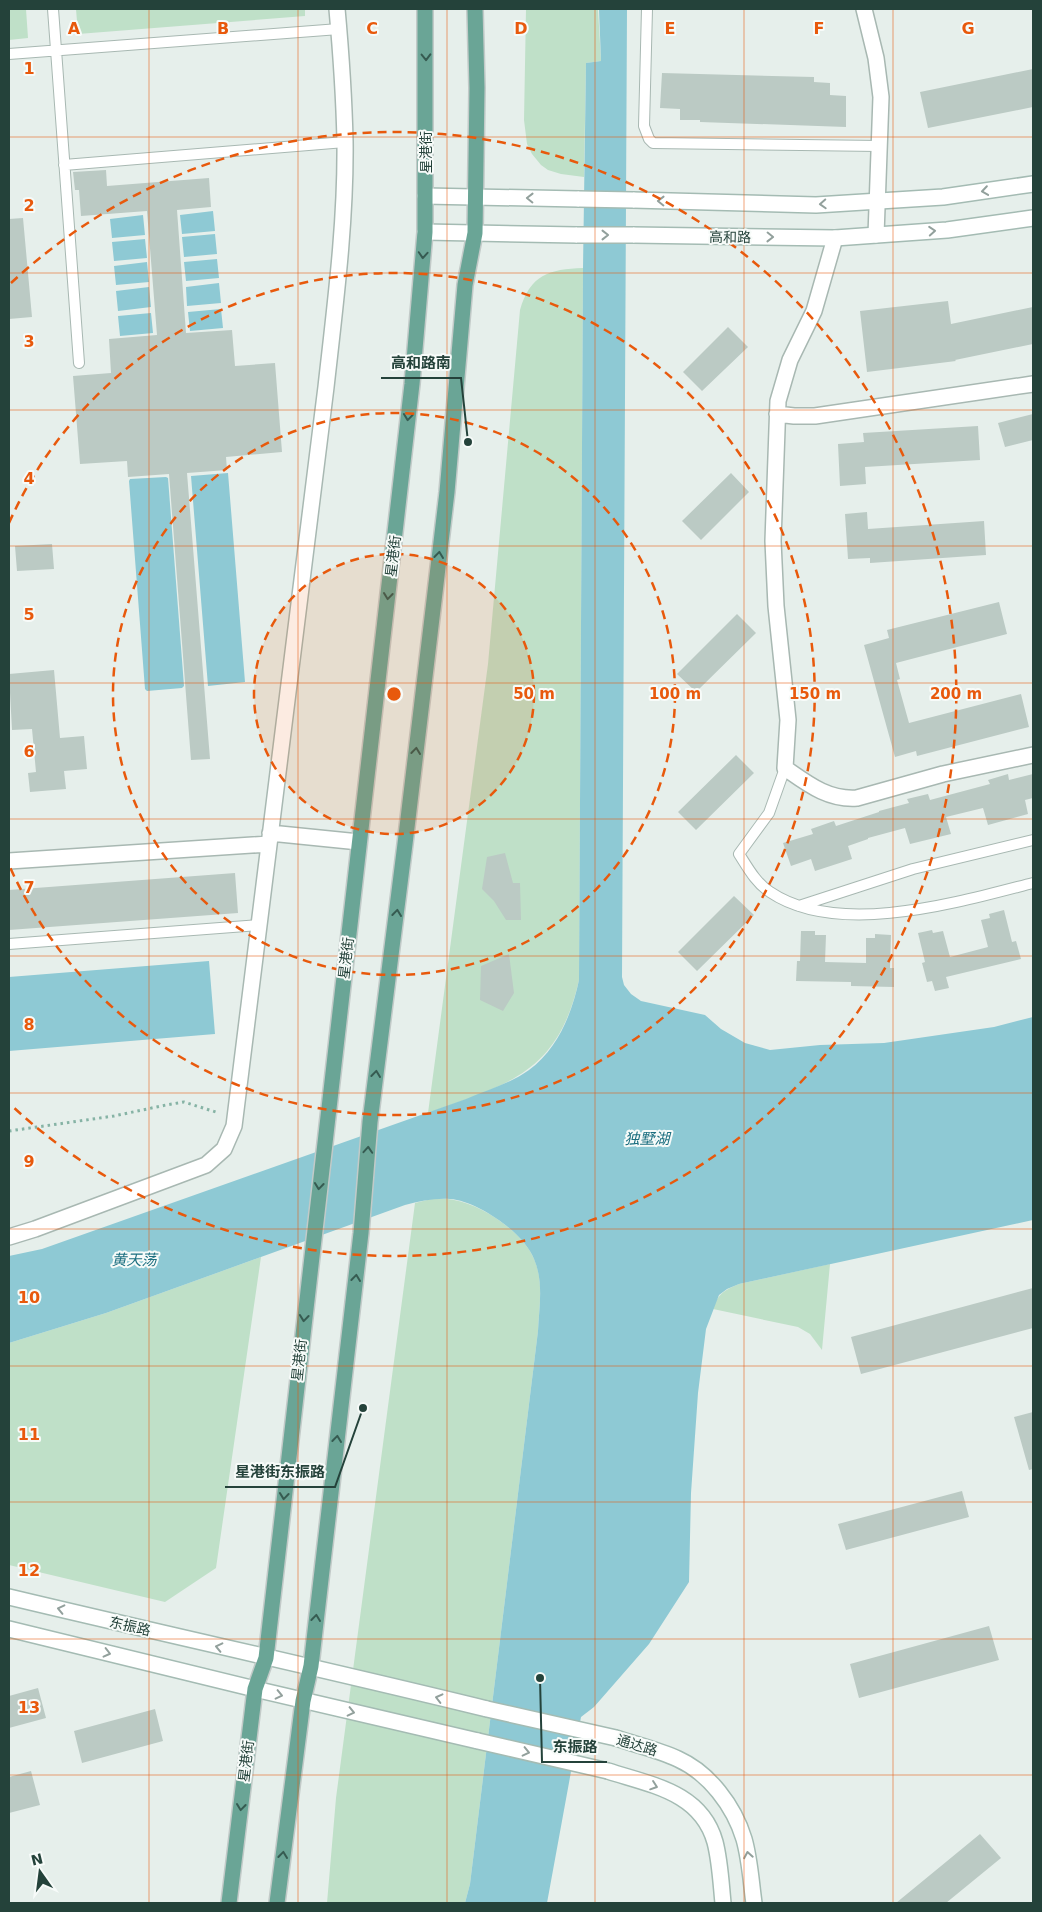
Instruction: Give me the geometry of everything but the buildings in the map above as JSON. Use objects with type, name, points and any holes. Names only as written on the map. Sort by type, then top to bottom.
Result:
[{"type":"main road","name":"星港街","points":[[229,1903],[255,1689],[266,1658],[324,1138],[410,402],[425,232],[425,9]]},
{"type":"main road","points":[[277,1903],[303,1701],[311,1666],[361,1233],[370,1122],[447,492],[465,285],[475,233],[477,197],[475,9]]},
{"type":"street","points":[[9,1236],[35,1229],[206,1165],[224,1149],[230,1138],[270,839],[330,358],[341,242],[345,142],[338,9]]},
{"type":"street","points":[[864,9],[879,78],[881,98],[876,235]]},
{"type":"street","points":[[425,196],[816,205],[943,197],[1033,184]]},
{"type":"street","name":"高和路","points":[[425,232],[835,238],[947,230],[1033,218]]},
{"type":"street","points":[[835,238],[814,311],[799,339],[784,376],[778,400],[773,541],[776,606],[788,720],[785,768],[824,793],[846,799],[885,792],[944,774],[1033,755]]},
{"type":"street","points":[[777,414],[815,416],[1033,384]]},
{"type":"street","points":[[9,861],[270,839],[360,842]]},
{"type":"street","name":"东振路","points":[[9,1597],[266,1658],[311,1666]]},
{"type":"street","points":[[9,1629],[303,1701],[608,1770],[679,1795],[701,1813],[715,1841],[723,1903]]},
{"type":"street","name":"通达路","points":[[311,1666],[616,1738],[678,1759],[704,1776],[718,1790],[729,1808],[744,1838],[754,1903]]},
{"type":"lane","points":[[53,9],[78,363]]},
{"type":"lane","points":[[647,9],[644,126],[649,139],[653,142],[879,146]]},
{"type":"lane","points":[[9,54],[339,29]]},
{"type":"lane","points":[[64,165],[345,142]]},
{"type":"lane","points":[[785,768],[769,813],[739,854],[757,881],[769,892],[799,906],[829,914],[881,913],[947,903],[1033,883]]},
{"type":"lane","points":[[799,906],[913,869],[1033,840]]},
{"type":"lane","points":[[9,944],[258,925]]},
{"type":"path","points":[[9,1131],[114,1116],[166,1104],[184,1102],[234,1118]]},
{"type":"green space","points":[[9,9],[26,9],[28,38],[9,40]]},
{"type":"green space","points":[[76,9],[305,9],[305,16],[78,34]]},
{"type":"green space","points":[[526,9],[598,9],[601,61],[586,63],[584,177],[548,170],[532,154],[527,144],[524,120]]},
{"type":"green space","points":[[583,268],[579,980],[570,1011],[558,1036],[543,1055],[526,1070],[506,1083],[428,1113],[488,664],[520,310],[529,289],[542,276],[560,270]]},
{"type":"green space","points":[[431,1199],[448,1199],[465,1203],[500,1221],[521,1239],[529,1249],[537,1267],[540,1285],[538,1331],[470,1884],[465,1903],[327,1903],[336,1798],[415,1203]]},
{"type":"green space","points":[[261,1257],[216,1568],[165,1602],[9,1565],[9,1343],[106,1313]]},
{"type":"green space","points":[[830,1264],[822,1350],[810,1334],[798,1327],[713,1309],[717,1299],[723,1293],[739,1284]]},
{"type":"water","points":[[599,9],[627,9],[622,977],[624,985],[631,994],[641,1001],[705,1015],[721,1029],[745,1043],[770,1050],[820,1045],[884,1043],[994,1027],[1033,1017],[1033,1220],[739,1284],[719,1295],[706,1329],[698,1393],[691,1493],[689,1582],[649,1644],[594,1707],[581,1717],[547,1903],[465,1903],[470,1884],[538,1331],[539,1277],[529,1249],[521,1239],[499,1220],[474,1206],[450,1199],[422,1201],[405,1205],[106,1313],[9,1343],[9,1256],[42,1249],[499,1086],[529,1070],[548,1052],[562,1030],[579,980],[586,63],[601,61]]},
{"type":"water","points":[[213,211],[215,231],[182,234],[180,215]]},
{"type":"water","points":[[143,215],[145,235],[112,238],[110,219]]},
{"type":"water","points":[[215,234],[217,254],[184,257],[182,237]]},
{"type":"water","points":[[145,239],[147,258],[114,261],[112,242]]},
{"type":"water","points":[[217,259],[219,278],[186,281],[184,262]]},
{"type":"water","points":[[147,262],[149,282],[116,285],[114,266]]},
{"type":"water","points":[[219,283],[221,303],[187,306],[186,287]]},
{"type":"water","points":[[149,287],[151,307],[118,311],[116,291]]},
{"type":"water","points":[[221,309],[223,328],[190,331],[188,312]]},
{"type":"water","points":[[151,313],[153,333],[120,336],[118,316]]},
{"type":"water","points":[[228,473],[245,682],[208,686],[191,476]]},
{"type":"water","points":[[168,478],[184,686],[182,688],[147,691],[145,689],[129,481],[130,479]]},
{"type":"water","points":[[209,961],[215,1034],[9,1051],[9,977]]},
{"type":"place","name":"高和路南","points":[[468,442]]},
{"type":"place","name":"星港街东振路","points":[[363,1408]]},
{"type":"place","name":"东振路","points":[[540,1678]]},
{"type":"water label","name":"独墅湖","points":[[647,1139]]},
{"type":"water label","name":"黄天荡","points":[[134,1260]]}]
